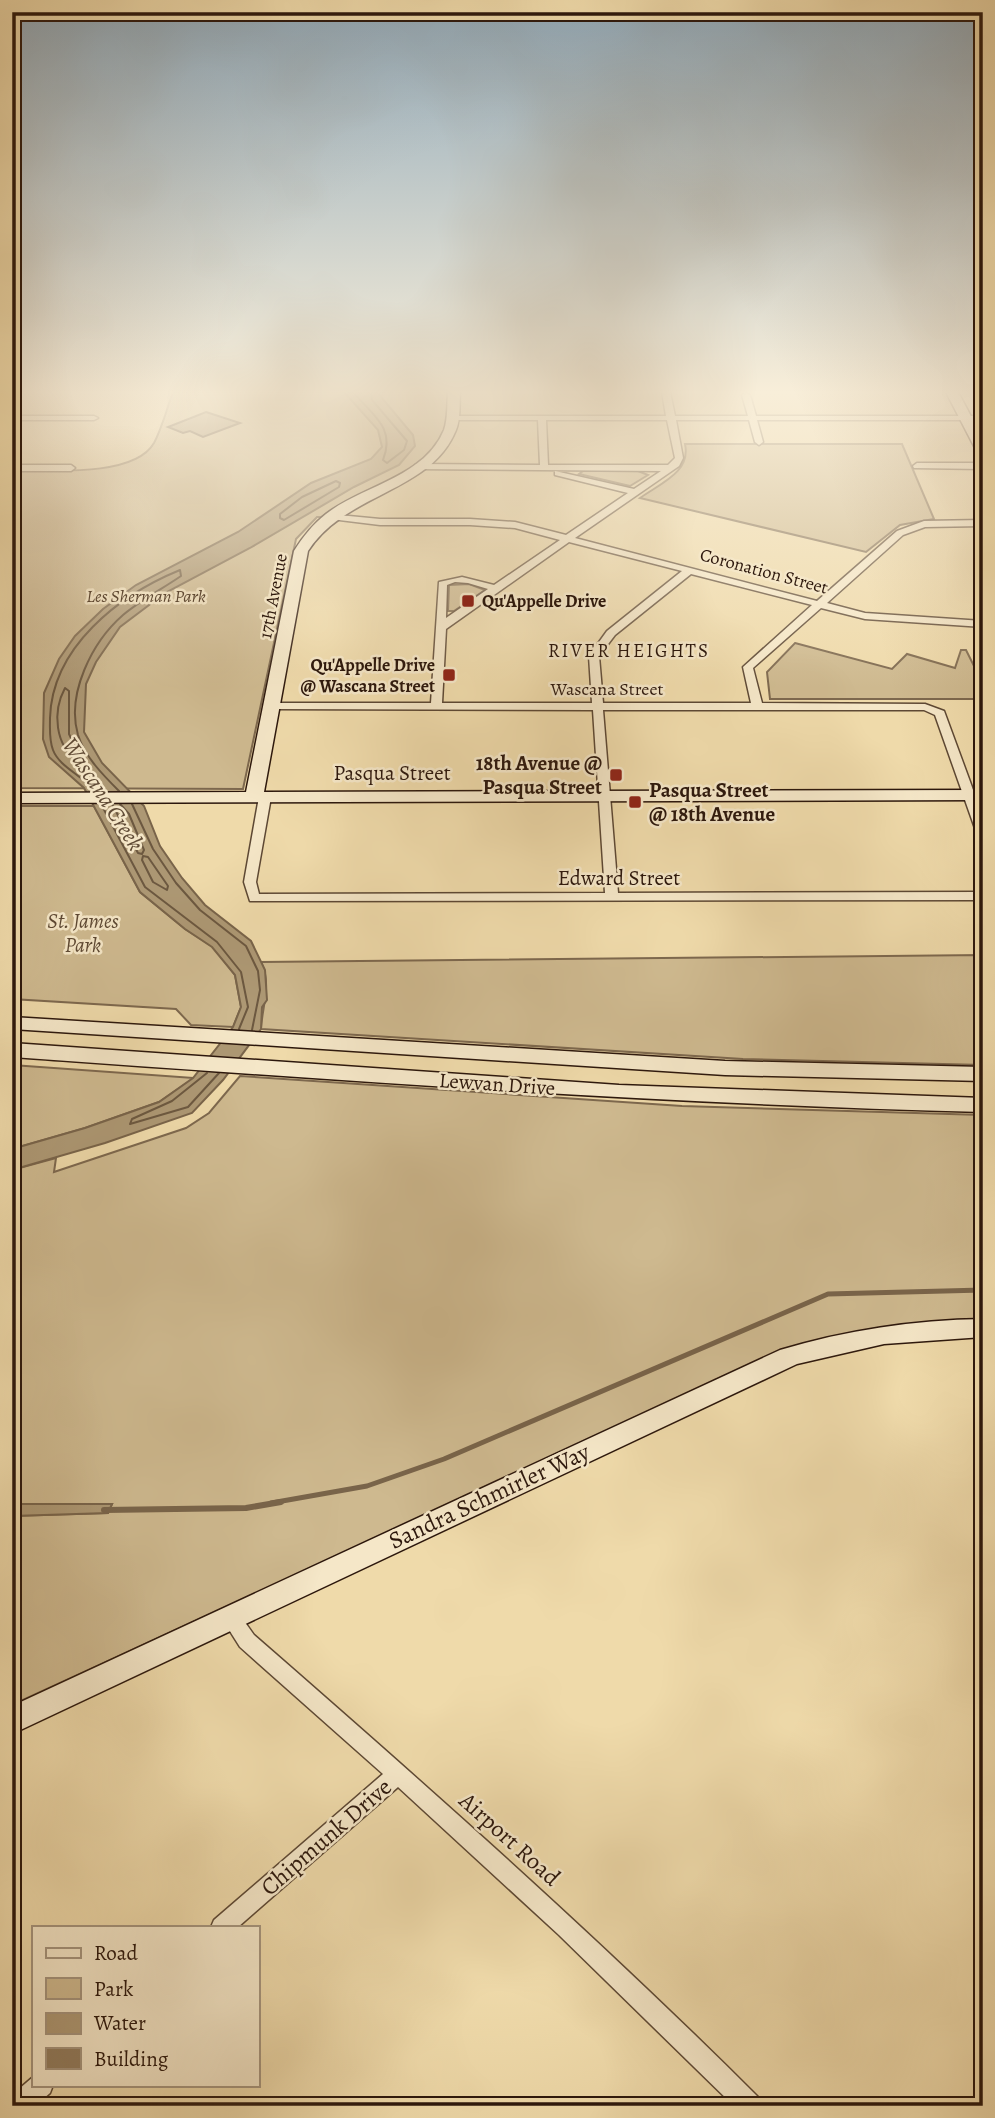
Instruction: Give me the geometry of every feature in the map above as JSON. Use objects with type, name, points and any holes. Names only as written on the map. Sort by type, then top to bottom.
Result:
[{"type":"street","name":"17th Avenue","points":[[254,898],[250,882],[272,706],[301,551],[313,530],[331,516],[376,491]]},
{"type":"street","points":[[631,491],[636,492]]},
{"type":"street","points":[[441,629],[636,492]]},
{"type":"street","name":"Coronation Street","points":[[331,516],[380,522],[499,523],[895,620],[983,624]]},
{"type":"street","points":[[757,707],[748,667],[900,533],[909,528],[941,523],[983,523]]},
{"type":"street","points":[[612,897],[594,656],[611,633],[689,570]]},
{"type":"street","points":[[436,707],[442,584],[465,580],[496,589]]},
{"type":"street","name":"Wascana Street","points":[[272,706],[925,707],[940,713],[976,795]]},
{"type":"street","points":[[976,795],[983,834]]},
{"type":"street","name":"Pasqua Street","points":[[12,798],[976,795]]},
{"type":"street","name":"Edward Street","points":[[254,898],[983,896]]},
{"type":"street","name":"Lewvan Drive","points":[[12,1023],[725,1068],[983,1074]]},
{"type":"street","name":"Lewvan Drive","points":[[12,1050],[669,1096],[983,1105]]},
{"type":"street","name":"Sandra Schmirler Way","points":[[12,1721],[789,1357],[866,1336],[983,1328]]},
{"type":"street","name":"Airport Road","points":[[230,1617],[247,1641],[560,1919],[660,2013],[751,2106]]},
{"type":"street","name":"Chipmunk Drive","points":[[223,1926],[398,1774]]},
{"type":"street","points":[[18,2106],[40,2086]]},
{"type":"green space","name":"Les Sherman Park","points":[[12,491],[370,491],[317,517],[296,539],[243,789],[12,788]]},
{"type":"green space","points":[[651,491],[922,491],[934,519],[900,525],[866,552],[640,498]]},
{"type":"green space","points":[[469,584],[485,590],[454,611],[448,611],[449,585]]},
{"type":"green space","points":[[795,643],[892,669],[907,654],[955,668],[961,650],[966,650],[978,674],[983,674],[983,699],[770,699],[767,672]]},
{"type":"green space","name":"St. James Park","points":[[12,806],[94,806],[140,892],[185,929],[213,947],[235,975],[241,1007],[233,1027],[191,1025],[176,1009],[12,999]]},
{"type":"green space","points":[[983,955],[983,1065],[743,1059],[261,1029],[266,979],[261,962]]},
{"type":"green space","points":[[12,1065],[194,1078],[159,1102],[85,1128],[12,1149]]},
{"type":"green space","points":[[240,1076],[682,1106],[983,1115],[983,1319],[885,1328],[789,1349],[12,1705],[12,1516],[108,1513],[112,1504],[12,1504],[12,1170],[56,1158],[54,1172],[186,1128],[209,1113]]},
{"type":"water","name":"Wascana Creek","points":[[299,491],[347,491],[250,548],[165,593],[120,627],[96,662],[86,684],[84,732],[102,763],[144,806],[160,846],[182,878],[205,905],[251,941],[265,970],[267,1000],[262,1007],[261,1029],[223,1080],[192,1113],[105,1143],[12,1170],[12,1149],[85,1128],[159,1102],[193,1078],[233,1027],[241,1007],[235,975],[212,947],[140,892],[84,788],[49,757],[43,739],[44,693],[59,659],[75,636],[103,609],[136,585],[238,532]]},
{"type":"water","points":[[12,1504],[112,1504],[108,1513],[12,1516]]},
{"type":"waterway","points":[[271,1503],[367,1486],[444,1459],[828,1294],[983,1290]]},
{"type":"waterway","points":[[104,1510],[246,1508],[281,1502]]},
{"type":"place","name":"Qu'Appelle Drive","points":[[468,601]]},
{"type":"place","name":"Qu'Appelle Drive @ Wascana Street","points":[[449,675]]},
{"type":"place","name":"18th Avenue @ Pasqua Street","points":[[616,775]]},
{"type":"place","name":"Pasqua Street @ 18th Avenue","points":[[635,802]]},
{"type":"district","name":"RIVER HEIGHTS","points":[[629,651]]}]
